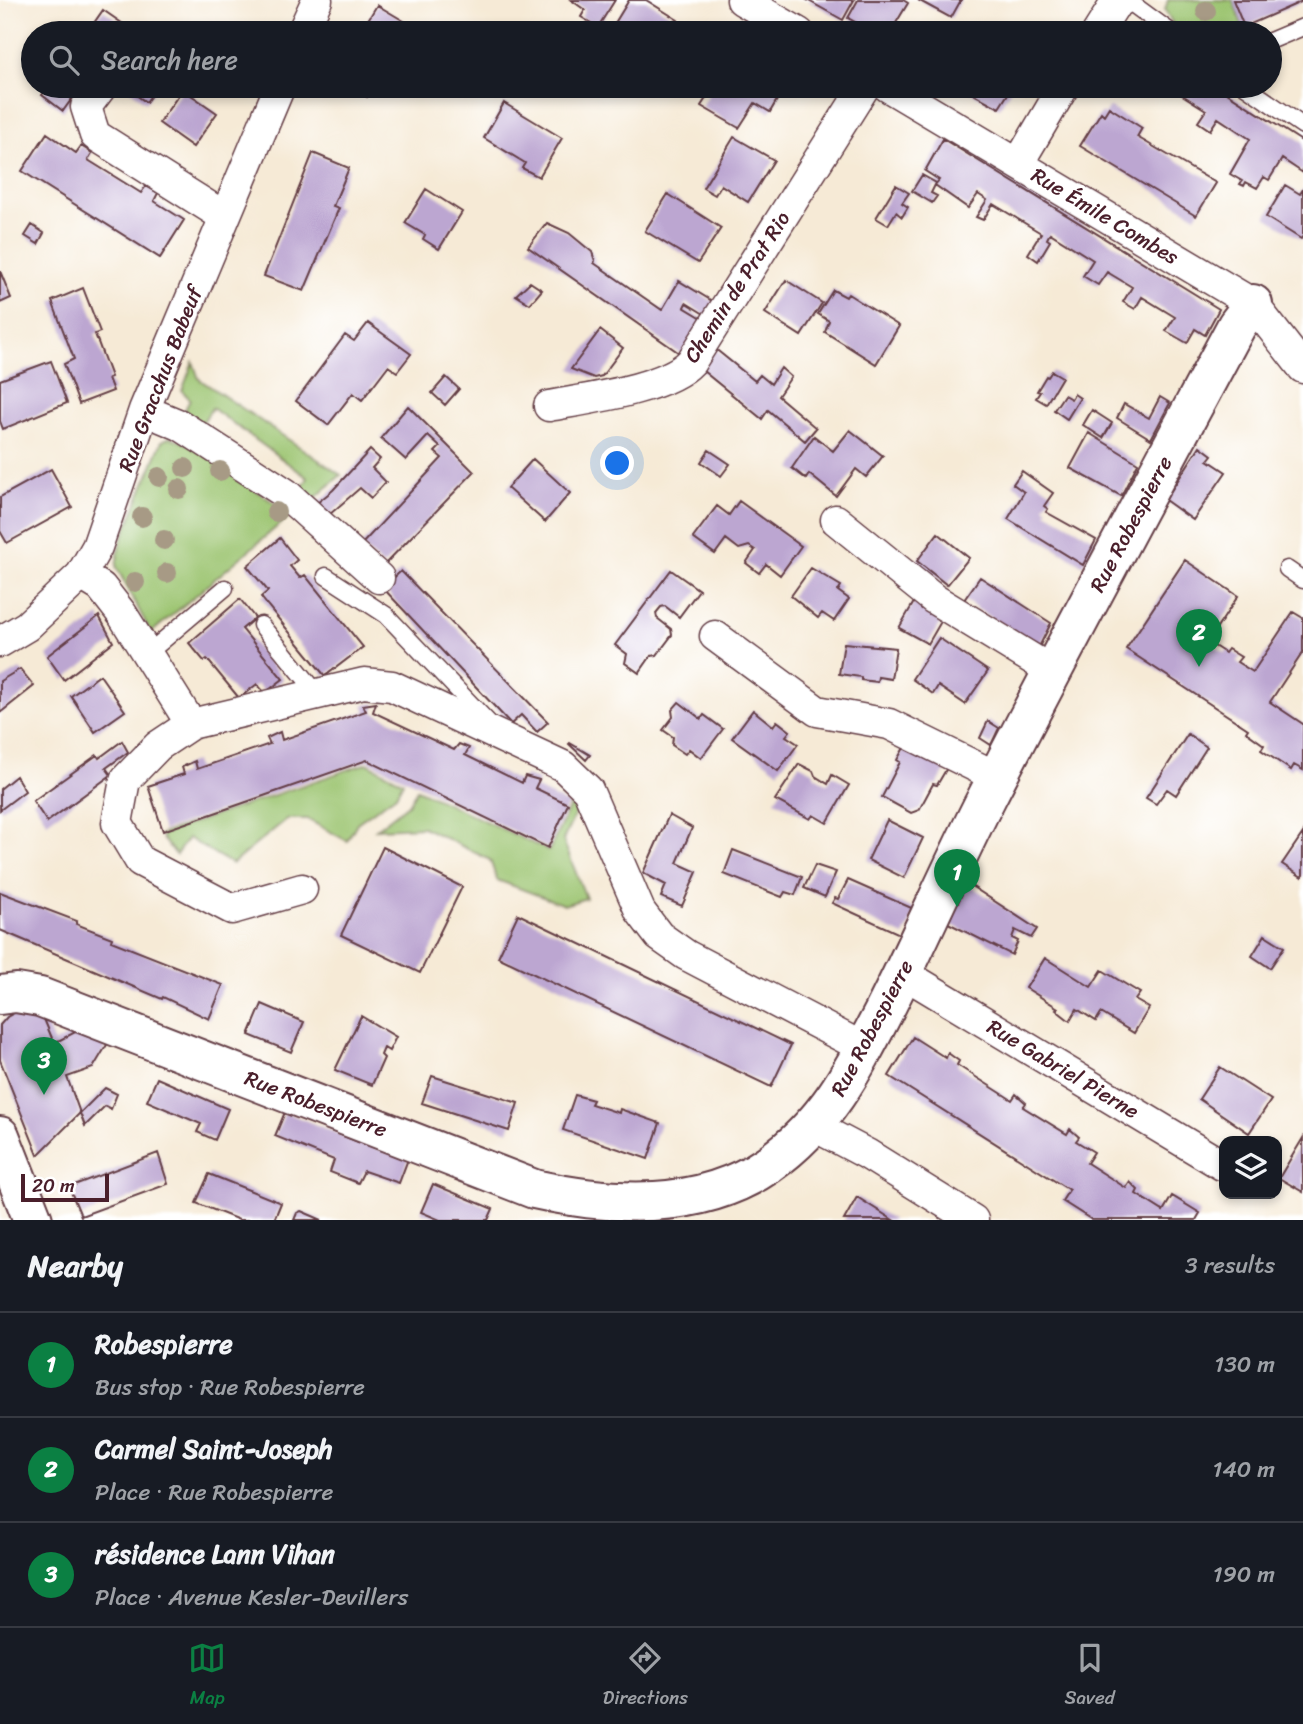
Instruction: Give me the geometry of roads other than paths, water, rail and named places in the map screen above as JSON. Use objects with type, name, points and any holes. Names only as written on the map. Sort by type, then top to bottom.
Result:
[{"type":"street","points":[[307,21],[317,0]]},
{"type":"street","points":[[742,0],[778,21]]},
{"type":"street","points":[[1105,21],[1114,6],[1125,0]]},
{"type":"street","points":[[93,98],[86,107],[95,135],[225,217]]},
{"type":"street","name":"Rue Gracchus Babeuf","points":[[0,642],[27,626],[81,575],[97,547],[144,410],[275,98]]},
{"type":"street","name":"Chemin de Prat Rio","points":[[549,405],[607,395],[673,377],[683,371],[857,98]]},
{"type":"street","name":"Rue Émile Combes","points":[[907,98],[1253,304],[1303,368]]},
{"type":"street","points":[[1018,164],[1057,98]]},
{"type":"street","name":"Rue Robespierre","points":[[0,995],[16,993],[40,997],[534,1189],[595,1200],[691,1197],[719,1189],[767,1166],[814,1126],[838,1095],[903,973],[997,777],[1052,671],[1237,325],[1253,304]]},
{"type":"street","points":[[144,410],[180,425],[285,493],[379,578]]},
{"type":"street","points":[[836,520],[934,599],[1052,671]]},
{"type":"street","points":[[81,575],[101,587],[122,614],[191,724]]},
{"type":"street","points":[[715,636],[817,711],[889,724],[997,777]]},
{"type":"street","points":[[302,889],[232,909],[140,860],[117,823],[125,780],[158,746],[191,724],[364,682],[392,685],[563,766],[588,790],[640,911],[659,936],[685,955],[864,1048]]},
{"type":"street","name":"Rue Gabriel Pierne","points":[[903,973],[1219,1163]]},
{"type":"street","points":[[814,1126],[867,1154],[974,1220]]},
{"type":"street","points":[[0,1136],[33,1220]]},
{"type":"street","points":[[0,1203],[6,1220]]},
{"type":"lane","points":[[1125,0],[1155,21]]},
{"type":"lane","points":[[1282,36],[1303,27]]},
{"type":"lane","points":[[1262,98],[1303,127]]},
{"type":"lane","points":[[1287,569],[1303,580]]},
{"type":"lane","points":[[326,576],[386,615],[503,737]]},
{"type":"lane","points":[[147,654],[226,588]]},
{"type":"lane","points":[[261,625],[317,693]]},
{"type":"place","name":"Carmel Saint-Joseph","points":[[1199,667]]},
{"type":"place","name":"Robespierre","points":[[957,907]]},
{"type":"place","name":"résidence Lann Vihan","points":[[44,1095]]}]
